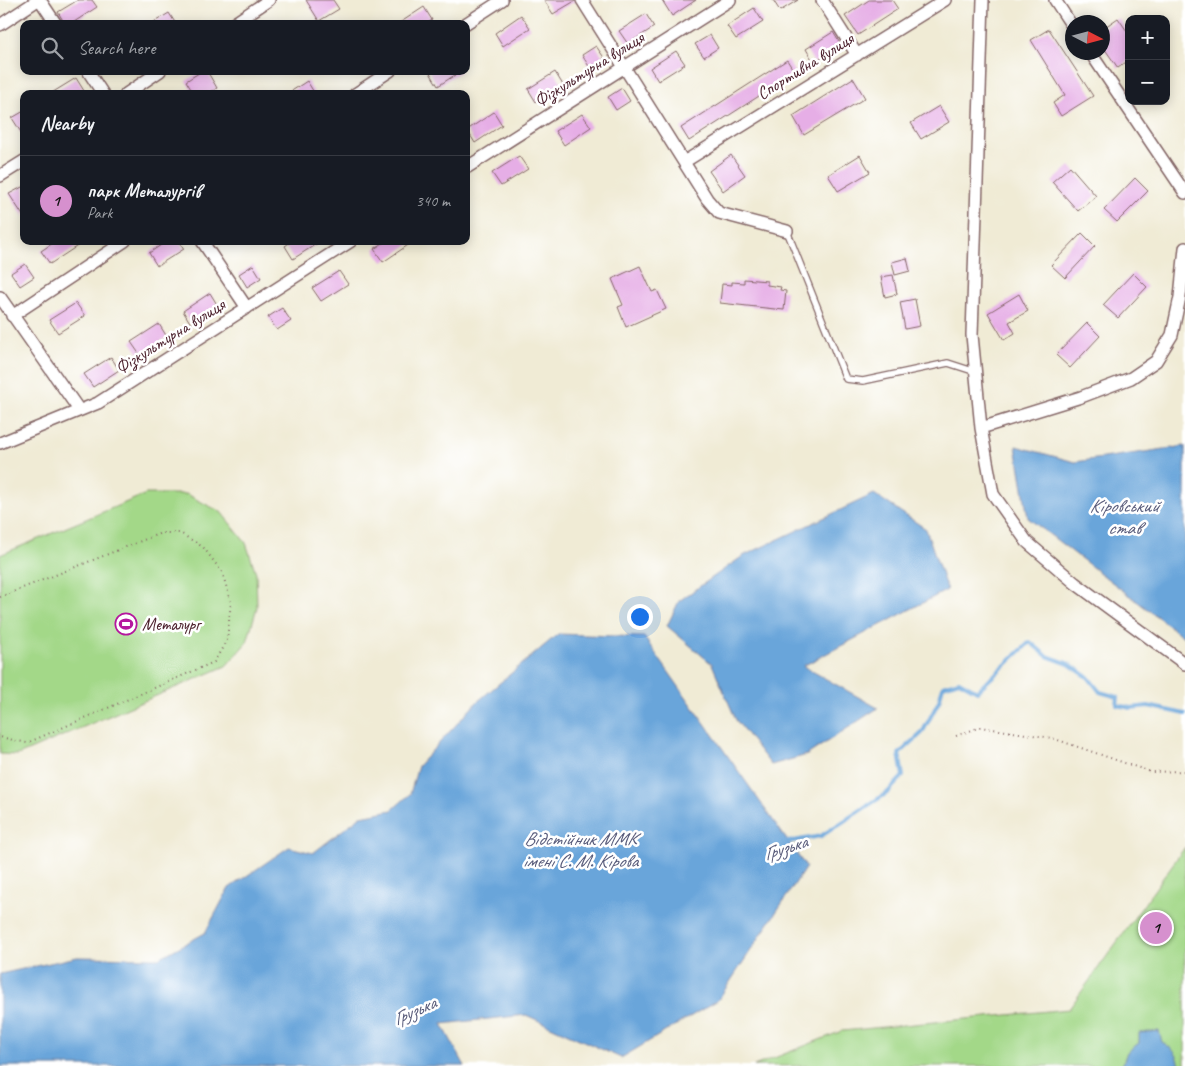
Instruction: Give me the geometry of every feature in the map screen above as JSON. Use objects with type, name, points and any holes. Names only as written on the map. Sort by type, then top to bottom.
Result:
[{"type":"street","points":[[0,24],[39,0],[53,20]]},
{"type":"street","points":[[239,20],[269,0]]},
{"type":"street","points":[[470,21],[502,0]]},
{"type":"street","points":[[582,0],[707,199],[720,213],[787,231]]},
{"type":"street","name":"Фiзкультурна вулиця","points":[[470,165],[730,0]]},
{"type":"street","points":[[822,0],[857,55]]},
{"type":"street","name":"Спортивна вулиця","points":[[684,162],[946,0]]},
{"type":"street","points":[[983,0],[972,335],[981,428],[994,494],[1027,542],[1075,583],[1185,664]]},
{"type":"street","points":[[1055,0],[1065,15]]},
{"type":"street","points":[[1095,60],[1185,193]]},
{"type":"street","points":[[91,75],[100,90]]},
{"type":"street","points":[[132,90],[154,75]]},
{"type":"street","points":[[361,90],[384,75]]},
{"type":"street","points":[[0,176],[20,164]]},
{"type":"street","points":[[12,316],[119,245]]},
{"type":"street","points":[[205,245],[247,308]]},
{"type":"street","name":"Фiзкультурна вулиця","points":[[0,443],[98,403],[345,245]]},
{"type":"street","points":[[981,428],[1080,397],[1131,378],[1156,360],[1172,335],[1180,297],[1185,248]]},
{"type":"street","points":[[0,296],[12,316],[79,410]]},
{"type":"lane","points":[[787,231],[846,379],[863,381],[948,363],[976,372]]},
{"type":"path","points":[[0,597],[161,533],[180,532],[203,547],[222,572],[231,602],[227,640],[214,662],[27,743],[0,738]]},
{"type":"path","points":[[956,736],[980,726],[1052,738],[1151,772],[1185,772]]},
{"type":"green space","name":"Металург","points":[[146,494],[186,494],[221,512],[246,543],[256,573],[257,607],[247,642],[226,666],[18,755],[0,754],[0,555]]},
{"type":"green space","points":[[1185,847],[1185,1066],[754,1066],[842,1031],[1069,1009]]},
{"type":"water","name":"Кіровський став","points":[[1016,446],[1075,462],[1185,446],[1185,638],[1028,518]]},
{"type":"water","points":[[874,494],[926,529],[947,590],[803,666],[878,708],[807,755],[771,765],[736,720],[712,664],[667,626],[679,601],[743,556]]},
{"type":"water","name":"Відстійник ММК імені С. М. Кірова","points":[[558,634],[644,637],[806,867],[718,1000],[621,1058],[526,1015],[442,1024],[465,1066],[0,1066],[0,974],[77,957],[159,958],[205,933],[229,888],[289,847],[313,853],[361,816],[392,810],[410,794],[418,766],[477,702]]},
{"type":"water","points":[[1159,1031],[1162,1042],[1174,1052],[1180,1066],[1122,1066],[1127,1052],[1139,1043],[1139,1033]]},
{"type":"building","points":[[78,0],[92,0],[97,7],[77,20],[63,20],[58,12]]},
{"type":"building","points":[[306,0],[333,0],[339,9],[318,20]]},
{"type":"building","points":[[544,0],[575,0],[575,1],[553,14]]},
{"type":"building","points":[[662,0],[696,0],[672,16]]},
{"type":"building","points":[[773,0],[798,0],[780,11]]},
{"type":"building","points":[[869,0],[892,0],[898,9],[858,35],[845,16]]},
{"type":"building","points":[[424,7],[432,20],[404,20]]},
{"type":"building","points":[[754,8],[763,22],[736,39],[727,26]]},
{"type":"building","points":[[169,13],[173,20],[158,20]]},
{"type":"building","points":[[646,14],[654,27],[628,44],[619,31]]},
{"type":"building","points":[[521,15],[530,28],[503,46],[495,33]]},
{"type":"building","points":[[1118,18],[1125,28],[1125,63],[1118,68],[1110,56],[1110,24]]},
{"type":"building","points":[[1049,29],[1065,53],[1065,60],[1069,60],[1093,96],[1061,116],[1053,103],[1065,95],[1031,40]]},
{"type":"building","points":[[833,32],[841,45],[814,63],[806,49]]},
{"type":"building","points":[[710,35],[718,48],[704,57],[695,44]]},
{"type":"building","points":[[596,46],[605,59],[590,68],[582,55]]},
{"type":"building","points":[[676,51],[685,64],[658,81],[650,68]]},
{"type":"building","points":[[787,60],[795,73],[689,141],[681,128]]},
{"type":"building","points":[[555,72],[563,85],[536,102],[528,89]]},
{"type":"building","points":[[196,75],[209,75],[217,88],[214,90],[192,90],[186,81]]},
{"type":"building","points":[[431,75],[455,75],[438,86]]},
{"type":"building","points":[[76,78],[84,90],[56,90]]},
{"type":"building","points":[[853,78],[865,98],[804,135],[793,116]]},
{"type":"building","points":[[307,81],[313,90],[293,90]]},
{"type":"building","points":[[622,88],[630,101],[616,110],[608,97]]},
{"type":"building","points":[[939,106],[949,122],[921,139],[911,123]]},
{"type":"building","points":[[494,112],[502,125],[475,143],[470,135],[470,128]]},
{"type":"building","points":[[20,113],[20,131],[12,118]]},
{"type":"building","points":[[582,114],[591,127],[564,145],[555,131]]},
{"type":"building","points":[[731,155],[745,175],[723,191],[709,171]]},
{"type":"building","points":[[860,155],[870,172],[838,191],[828,175]]},
{"type":"building","points":[[519,156],[528,169],[501,186],[492,173]]},
{"type":"building","points":[[1070,166],[1096,196],[1078,211],[1052,182]]},
{"type":"building","points":[[1135,178],[1148,191],[1117,222],[1104,210]]},
{"type":"building","points":[[20,188],[20,211],[9,194]]},
{"type":"building","points":[[1082,233],[1095,246],[1065,278],[1051,265]]},
{"type":"building","points":[[50,245],[79,245],[50,264],[41,251]]},
{"type":"building","points":[[161,245],[182,245],[184,249],[157,266],[149,253]]},
{"type":"building","points":[[286,245],[315,245],[293,259],[285,246]]},
{"type":"building","points":[[380,245],[408,245],[383,262],[374,249]]},
{"type":"building","points":[[907,258],[910,271],[895,275],[892,262]]},
{"type":"building","points":[[25,264],[34,277],[20,286],[11,273]]},
{"type":"building","points":[[253,265],[261,278],[247,287],[239,274]]},
{"type":"building","points":[[640,266],[652,292],[657,290],[666,309],[626,327],[618,307],[623,305],[612,279]]},
{"type":"building","points":[[339,271],[348,284],[321,301],[312,288]]},
{"type":"building","points":[[1133,273],[1147,287],[1118,318],[1103,305]]},
{"type":"building","points":[[893,275],[897,294],[885,297],[881,277]]},
{"type":"building","points":[[744,279],[767,281],[767,285],[781,287],[780,290],[786,291],[784,310],[720,303],[722,284],[732,285],[732,282],[744,283]]},
{"type":"building","points":[[210,293],[218,306],[191,324],[183,311]]},
{"type":"building","points":[[1019,294],[1028,311],[1009,322],[1015,333],[1004,340],[988,313]]},
{"type":"building","points":[[915,299],[920,326],[905,329],[900,302]]},
{"type":"building","points":[[76,303],[85,316],[58,333],[49,320]]},
{"type":"building","points":[[282,308],[291,321],[277,330],[268,317]]},
{"type":"building","points":[[1087,323],[1100,336],[1070,368],[1056,355]]},
{"type":"building","points":[[159,324],[167,337],[140,355],[131,342]]},
{"type":"building","points":[[111,357],[119,370],[93,387],[84,374]]},
{"type":"waterway","name":"Грузька","points":[[788,842],[821,836],[887,793],[903,776],[899,754],[922,733],[939,701],[943,686],[959,681],[977,691],[1030,642],[1047,656],[1069,664],[1088,677],[1100,692],[1118,697],[1117,705],[1131,708],[1148,706],[1185,714]]},
{"type":"place","name":"Металург","points":[[126,624]]},
{"type":"place","name":"парк Металургів","points":[[1156,928]]}]
